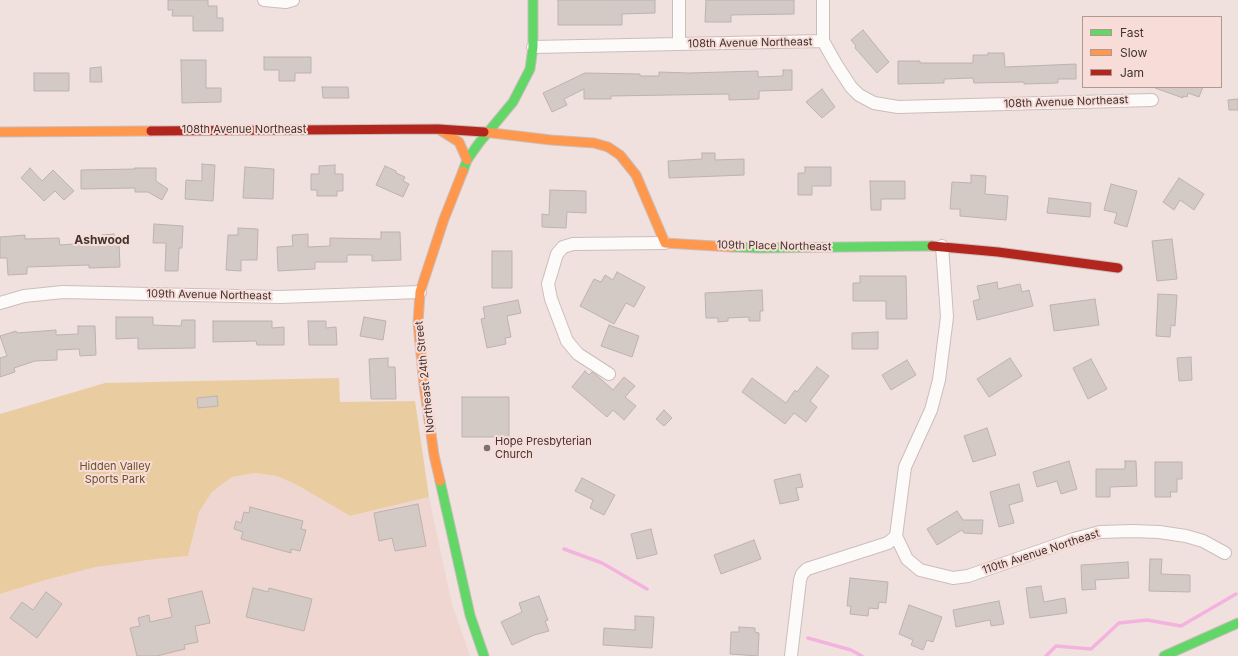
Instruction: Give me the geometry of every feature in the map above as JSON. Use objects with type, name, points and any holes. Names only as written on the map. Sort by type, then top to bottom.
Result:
[{"type":"main road","name":"Northeast 24th Street","points":[[484,656],[466,601],[434,455],[418,323],[420,292],[444,219],[468,160],[488,132],[513,102],[530,68],[533,47],[533,0]]},
{"type":"main road","points":[[513,102],[514,112]]},
{"type":"main road","points":[[517,125],[523,136]]},
{"type":"main road","points":[[438,129],[459,142],[468,160]]},
{"type":"main road","name":"108th Avenue Northeast","points":[[0,132],[438,129],[488,132]]},
{"type":"main road","points":[[488,132],[551,140],[594,143],[608,147],[620,155],[636,175],[665,243]]},
{"type":"main road","name":"109th Place Northeast","points":[[665,243],[759,248],[942,246],[1118,268]]},
{"type":"main road","points":[[1164,656],[1238,623]]},
{"type":"street","points":[[264,0],[286,2],[293,0]]},
{"type":"street","points":[[679,0],[679,44]]},
{"type":"street","points":[[823,0],[823,41]]},
{"type":"street","name":"108th Avenue Northeast","points":[[533,47],[823,41],[850,87],[874,103],[898,106],[1152,100]]},
{"type":"street","points":[[609,374],[578,354],[567,341],[551,299],[548,284],[557,254],[564,247],[573,244],[665,243]]},
{"type":"street","points":[[791,656],[802,574],[807,569],[888,543],[896,536],[905,467],[931,410],[939,380],[947,316],[942,246]]},
{"type":"street","name":"109th Avenue Northeast","points":[[0,303],[24,296],[63,292],[280,297],[420,292]]},
{"type":"street","name":"110th Avenue Northeast","points":[[896,536],[907,559],[920,570],[953,578],[968,576],[1074,539],[1100,532],[1159,532],[1186,536],[1203,541],[1225,553]]},
{"type":"shaded area","points":[[255,473],[277,476],[297,485],[350,516],[429,497],[452,604],[470,656],[0,656],[0,594],[96,567],[188,556],[199,512],[212,492],[232,477]]},
{"type":"green space","name":"Hidden Valley Sports Park","points":[[339,378],[340,402],[415,401],[429,497],[350,516],[297,485],[277,476],[255,473],[232,477],[212,492],[199,512],[188,556],[96,567],[0,594],[0,414],[105,383]]},
{"type":"building","points":[[168,0],[208,0],[208,6],[217,6],[217,18],[223,18],[223,31],[193,31],[193,16],[172,16],[173,10],[168,10]]},
{"type":"building","points":[[558,0],[655,0],[655,13],[622,14],[622,25],[558,25]]},
{"type":"building","points":[[706,0],[794,0],[794,14],[731,15],[731,22],[705,22]]},
{"type":"building","points":[[863,30],[889,62],[877,73],[855,48],[856,46],[851,40]]},
{"type":"building","points":[[988,53],[1004,53],[1005,67],[1076,64],[1076,79],[1058,79],[1058,83],[1024,84],[1024,82],[974,83],[973,78],[944,79],[944,83],[898,84],[898,61],[920,61],[920,63],[973,63],[973,55],[988,55]]},
{"type":"building","points":[[264,57],[311,57],[311,73],[295,73],[295,81],[279,81],[279,70],[264,70]]},
{"type":"building","points":[[181,60],[206,60],[206,88],[221,88],[221,102],[182,103]]},
{"type":"building","points":[[101,67],[102,82],[90,82],[90,68]]},
{"type":"building","points":[[783,70],[792,70],[792,90],[759,91],[759,99],[729,100],[729,94],[611,96],[611,99],[584,99],[584,89],[564,99],[567,105],[552,112],[543,93],[585,73],[640,74],[640,76],[659,76],[659,72],[689,73],[758,71],[758,77],[783,76]]},
{"type":"building","points":[[34,73],[69,73],[69,91],[34,91]]},
{"type":"building","points":[[322,87],[348,87],[349,98],[323,98]]},
{"type":"building","points":[[1155,88],[1203,88],[1199,97],[1188,93],[1187,97],[1183,96],[1183,98]]},
{"type":"building","points":[[822,89],[835,107],[822,118],[806,102]]},
{"type":"building","points":[[1238,99],[1238,110],[1229,110],[1228,100]]},
{"type":"building","points":[[702,153],[715,153],[715,160],[744,159],[744,175],[669,178],[668,161],[702,159]]},
{"type":"building","points":[[202,164],[215,165],[213,201],[185,199],[186,180],[202,181]]},
{"type":"building","points":[[335,165],[335,174],[343,174],[343,191],[337,191],[337,196],[317,196],[317,190],[311,190],[311,174],[319,174],[319,166]]},
{"type":"building","points":[[385,166],[405,177],[403,181],[409,184],[403,197],[376,185]]},
{"type":"building","points":[[245,167],[274,169],[273,199],[243,198]]},
{"type":"building","points":[[805,167],[831,167],[831,186],[812,186],[812,195],[798,195],[798,173],[805,173]]},
{"type":"building","points":[[30,168],[42,181],[53,170],[74,191],[64,200],[55,191],[44,201],[21,178]]},
{"type":"building","points":[[156,168],[156,181],[168,189],[162,200],[148,192],[135,192],[135,188],[81,189],[81,170]]},
{"type":"building","points":[[971,175],[986,176],[985,194],[1008,196],[1006,220],[960,216],[960,209],[950,209],[952,182],[971,183]]},
{"type":"building","points":[[1179,178],[1204,194],[1194,210],[1180,200],[1174,210],[1163,202]]},
{"type":"building","points":[[870,181],[905,181],[905,199],[881,199],[881,210],[871,210]]},
{"type":"building","points":[[1111,184],[1137,191],[1127,227],[1114,223],[1117,213],[1104,210]]},
{"type":"building","points":[[550,190],[586,191],[586,213],[567,212],[566,228],[542,227],[542,214],[549,215]]},
{"type":"building","points":[[1049,198],[1091,203],[1090,217],[1047,213]]},
{"type":"building","points":[[154,224],[183,226],[182,248],[179,248],[178,271],[165,271],[166,243],[153,243]]},
{"type":"building","points":[[238,228],[258,229],[257,260],[241,260],[241,271],[226,270],[228,235],[238,235]]},
{"type":"building","points":[[381,232],[400,232],[401,260],[372,261],[372,255],[347,255],[347,262],[315,262],[315,269],[278,271],[277,247],[293,246],[292,235],[308,234],[308,247],[330,246],[330,238],[381,239]]},
{"type":"building","points":[[114,234],[114,242],[119,242],[120,267],[89,268],[89,265],[27,267],[27,274],[8,275],[7,258],[0,258],[0,237],[25,235],[25,239],[59,238],[60,245],[102,242],[102,235]]},
{"type":"building","points":[[1172,239],[1177,279],[1157,281],[1152,241]]},
{"type":"building","points":[[492,251],[512,251],[512,288],[492,288]]},
{"type":"building","points":[[617,272],[645,287],[634,307],[626,303],[614,324],[580,306],[594,279],[601,282],[605,275],[613,280]]},
{"type":"building","points":[[860,276],[906,276],[907,319],[886,319],[886,301],[853,301],[853,283],[860,283]]},
{"type":"building","points":[[997,282],[998,289],[1020,284],[1022,292],[1029,290],[1033,306],[977,320],[973,301],[980,299],[977,286]]},
{"type":"building","points":[[762,290],[763,311],[760,311],[760,321],[749,321],[749,317],[728,318],[728,321],[718,322],[718,318],[706,318],[705,293]]},
{"type":"building","points":[[1158,294],[1177,295],[1175,326],[1171,325],[1170,337],[1156,336]]},
{"type":"building","points":[[1095,299],[1099,325],[1054,331],[1050,305]]},
{"type":"building","points":[[518,300],[521,313],[507,316],[511,337],[505,338],[506,344],[487,348],[481,319],[485,318],[483,307]]},
{"type":"building","points":[[116,317],[153,317],[153,325],[181,326],[182,320],[195,320],[195,348],[138,349],[138,338],[116,339]]},
{"type":"building","points":[[364,317],[386,321],[383,340],[360,336]]},
{"type":"building","points":[[213,321],[272,321],[272,328],[284,327],[284,345],[257,345],[256,341],[213,342]]},
{"type":"building","points":[[308,321],[326,321],[326,328],[336,327],[337,345],[309,345]]},
{"type":"building","points":[[609,325],[639,336],[632,357],[601,346]]},
{"type":"building","points":[[78,326],[95,326],[96,355],[80,356],[79,349],[57,350],[57,360],[35,361],[14,368],[15,372],[0,377],[0,358],[7,356],[0,336],[16,331],[17,333],[56,330],[56,335],[78,334]]},
{"type":"building","points":[[878,332],[878,349],[852,349],[852,333]]},
{"type":"building","points":[[1191,357],[1192,380],[1179,381],[1177,358]]},
{"type":"building","points":[[388,358],[388,367],[395,367],[396,399],[371,399],[369,359]]},
{"type":"building","points":[[1010,358],[1022,376],[989,397],[977,379]]},
{"type":"building","points":[[1091,359],[1107,389],[1088,399],[1073,368]]},
{"type":"building","points":[[907,360],[916,375],[891,390],[882,375]]},
{"type":"building","points":[[817,367],[829,376],[810,401],[817,407],[806,422],[794,413],[785,424],[742,392],[752,378],[786,403],[795,390],[797,392]]},
{"type":"building","points":[[585,371],[589,375],[592,372],[594,373],[613,390],[624,377],[635,386],[625,397],[636,406],[624,420],[613,410],[607,417],[572,387]]},
{"type":"building","points":[[217,396],[218,406],[198,408],[197,398]]},
{"type":"building","points":[[462,397],[509,397],[509,437],[462,437]]},
{"type":"building","points":[[664,410],[672,418],[664,426],[656,419]]},
{"type":"building","points":[[987,428],[996,455],[973,462],[964,436]]},
{"type":"building","points":[[1069,461],[1077,489],[1061,494],[1057,481],[1037,487],[1033,472]]},
{"type":"building","points":[[1125,461],[1136,461],[1137,486],[1110,487],[1110,497],[1096,497],[1096,469],[1125,469]]},
{"type":"building","points":[[1155,462],[1182,462],[1182,479],[1177,479],[1177,492],[1170,492],[1171,497],[1155,497]]},
{"type":"building","points":[[800,474],[803,487],[796,488],[799,500],[780,504],[774,480]]},
{"type":"building","points":[[582,478],[615,495],[604,515],[590,508],[593,500],[575,491]]},
{"type":"building","points":[[1019,484],[1023,501],[1009,505],[1014,523],[999,527],[990,492]]},
{"type":"building","points":[[418,504],[426,546],[395,551],[392,538],[379,541],[374,513]]},
{"type":"building","points":[[250,507],[303,521],[301,529],[306,530],[300,551],[291,549],[291,553],[241,539],[243,532],[234,529],[236,521],[241,523],[244,512],[249,513]]},
{"type":"building","points":[[957,511],[963,520],[983,520],[982,534],[964,533],[962,530],[937,545],[927,529]]},
{"type":"building","points":[[651,529],[657,554],[637,559],[631,534]]},
{"type":"building","points":[[754,540],[761,559],[721,574],[714,555]]},
{"type":"building","points":[[1150,559],[1162,559],[1161,574],[1190,575],[1190,592],[1149,591]]},
{"type":"building","points":[[1128,562],[1129,578],[1095,580],[1096,589],[1082,590],[1081,565]]},
{"type":"building","points":[[850,578],[888,582],[886,603],[879,602],[878,609],[869,608],[868,616],[850,614],[851,606],[847,606]]},
{"type":"building","points":[[1041,586],[1044,602],[1065,598],[1067,613],[1030,618],[1026,588]]},
{"type":"building","points":[[253,588],[268,592],[269,588],[312,599],[304,631],[246,617]]},
{"type":"building","points":[[202,591],[210,623],[195,626],[198,642],[184,645],[185,649],[157,656],[137,656],[130,628],[140,626],[138,618],[149,615],[150,622],[172,617],[168,599]]},
{"type":"building","points":[[46,592],[62,604],[37,638],[10,618],[22,602],[33,610]]},
{"type":"building","points":[[539,596],[548,620],[545,621],[549,631],[534,635],[512,645],[501,622],[522,612],[519,603]]},
{"type":"building","points":[[999,601],[1004,624],[991,626],[990,620],[956,627],[953,610]]},
{"type":"building","points":[[909,605],[942,617],[933,642],[927,640],[923,650],[911,645],[913,640],[899,634]]},
{"type":"building","points":[[635,616],[654,617],[652,648],[603,645],[604,628],[635,630]]},
{"type":"building","points":[[739,627],[755,628],[755,632],[759,633],[758,656],[730,654],[731,632],[739,632]]},
{"type":"waterway","points":[[564,549],[602,563],[647,589]]},
{"type":"waterway","points":[[1046,656],[1056,646],[1091,649],[1119,623],[1147,620],[1181,626],[1236,594]]},
{"type":"waterway","points":[[808,638],[851,650],[862,656]]},
{"type":"traffic: fast","points":[[463,171],[467,160],[479,143],[513,102],[530,69],[533,47],[533,0]]},
{"type":"traffic: fast","points":[[732,247],[932,246]]},
{"type":"traffic: fast","points":[[440,481],[470,615],[484,656]]},
{"type":"traffic: fast","points":[[1164,656],[1238,623]]},
{"type":"traffic: slow","points":[[440,130],[459,142],[467,160]]},
{"type":"traffic: slow","points":[[0,132],[151,131]]},
{"type":"traffic: slow","points":[[484,132],[551,140],[594,143],[608,147],[620,155],[636,175],[665,243],[732,247]]},
{"type":"traffic: slow","points":[[440,481],[434,455],[424,385],[418,323],[420,292],[444,219],[463,171]]},
{"type":"traffic: jam","points":[[151,131],[438,129],[484,132]]},
{"type":"traffic: jam","points":[[932,246],[998,252],[1118,268]]},
{"type":"place","name":"Hope Presbyterian Church","points":[[487,448]]},
{"type":"district","name":"Ashwood","points":[[102,240]]}]
